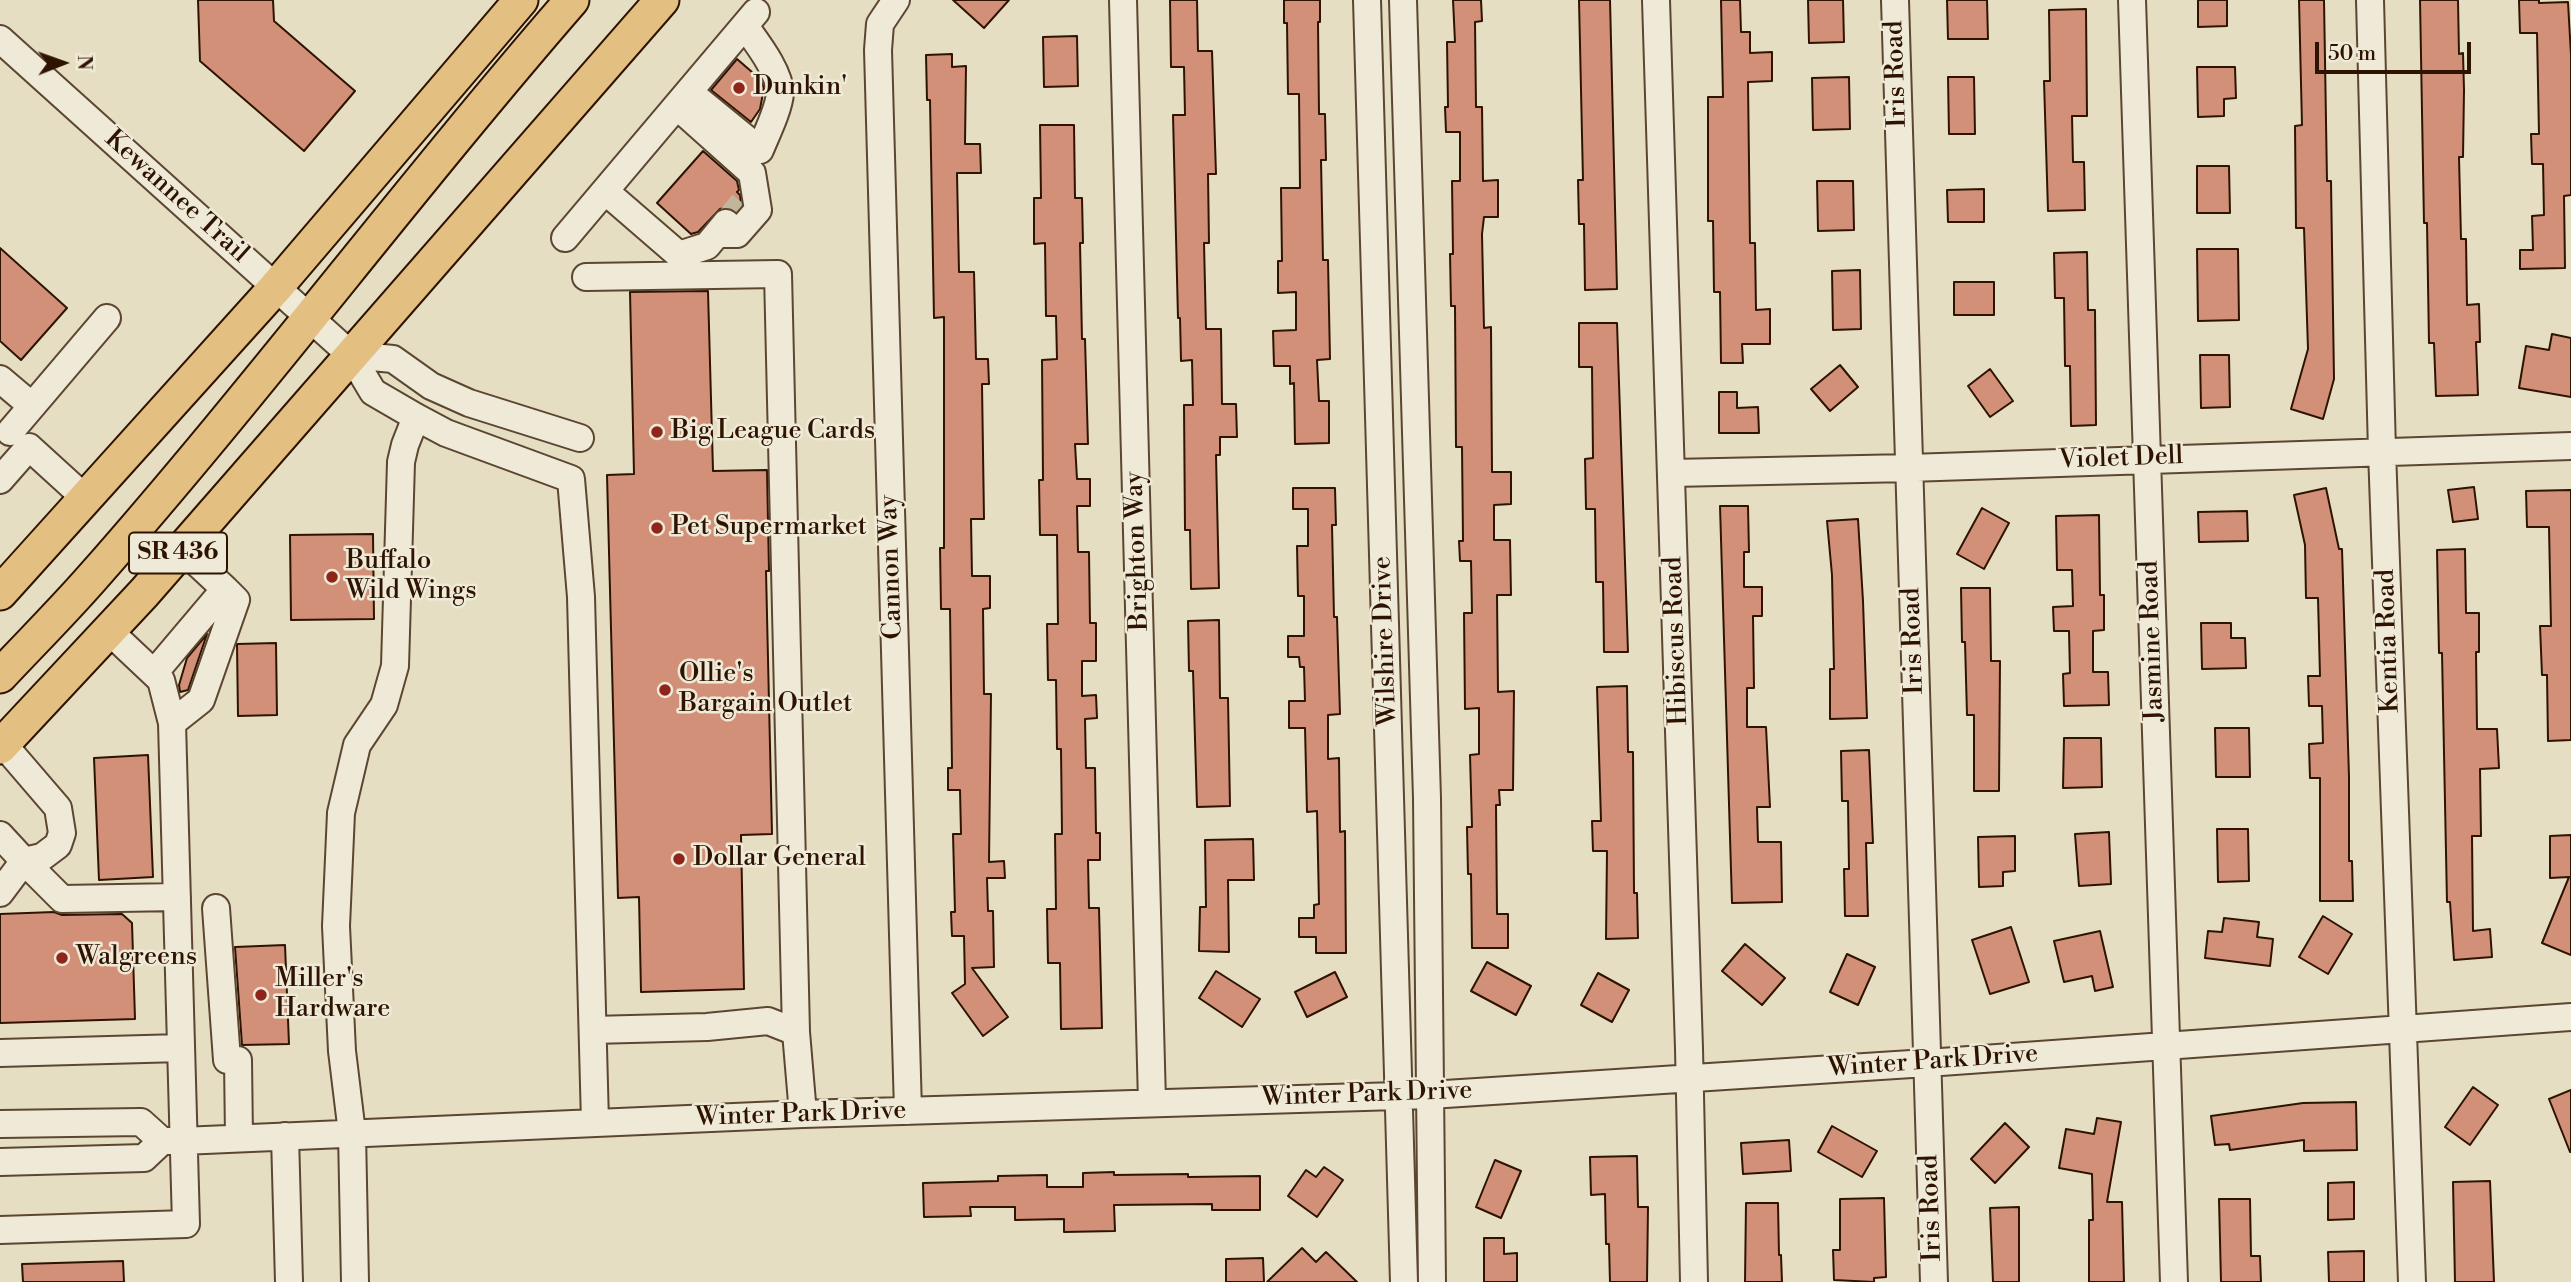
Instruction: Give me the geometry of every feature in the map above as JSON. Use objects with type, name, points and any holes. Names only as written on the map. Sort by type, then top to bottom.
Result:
[{"type":"main road","points":[[0,593],[276,287],[521,0]]},
{"type":"main road","points":[[0,676],[91,580],[311,318],[485,100],[572,0]]},
{"type":"main road","name":"SR 436","points":[[2,746],[182,549],[662,0]]},
{"type":"street","name":"Cannon Way","points":[[896,0],[880,24],[878,78],[908,1111]]},
{"type":"street","name":"Brighton Way","points":[[1123,0],[1152,1102]]},
{"type":"street","name":"Wilshire Drive","points":[[1367,0],[1404,1282]]},
{"type":"street","name":"Wilshire Drive","points":[[1403,0],[1427,798],[1432,1282]]},
{"type":"street","name":"Hibiscus Road","points":[[1656,0],[1694,1282]]},
{"type":"street","name":"Iris Road","points":[[1895,0],[1934,1282]]},
{"type":"street","name":"Jasmine Road","points":[[2132,0],[2174,1282]]},
{"type":"street","name":"Kentia Road","points":[[2370,0],[2382,451],[2412,1282]]},
{"type":"street","points":[[565,238],[683,99],[752,27],[778,81],[768,81],[760,150],[683,99]]},
{"type":"street","name":"Kewannee Trail","points":[[0,39],[351,355],[373,392],[446,433],[571,479],[581,597],[593,1030]]},
{"type":"street","points":[[681,265],[707,246],[722,228],[737,234],[758,210],[750,194],[752,173],[683,99]]},
{"type":"street","points":[[605,191],[681,265]]},
{"type":"street","points":[[586,277],[681,265],[778,274],[797,978],[796,1032],[803,1114]]},
{"type":"street","points":[[0,480],[13,434],[32,405],[107,318]]},
{"type":"street","points":[[1377,350],[1413,347]]},
{"type":"street","points":[[351,355],[393,359],[431,386],[470,403],[580,438]]},
{"type":"street","points":[[0,379],[32,405]]},
{"type":"street","points":[[355,1282],[352,1133],[342,1051],[336,926],[341,813],[358,745],[383,705],[395,666],[401,462],[416,417]]},
{"type":"street","points":[[13,434],[85,498]]},
{"type":"street","name":"Violet Dell","points":[[1672,473],[1909,468],[2571,446]]},
{"type":"street","points":[[172,723],[201,700],[236,600],[182,549]]},
{"type":"street","points":[[154,673],[225,589]]},
{"type":"street","points":[[0,1230],[186,1224],[172,1141],[181,1048],[172,723],[161,680],[108,631]]},
{"type":"street","points":[[0,893],[24,861],[42,857],[58,845],[62,833],[58,808],[2,746]]},
{"type":"street","points":[[1391,801],[1427,798]]},
{"type":"street","points":[[0,835],[62,899],[177,897]]},
{"type":"street","points":[[216,908],[227,1060],[239,1060],[239,1138]]},
{"type":"street","name":"Winter Park Drive","points":[[0,1162],[144,1158],[172,1141],[803,1114],[1430,1095],[2571,1017]]},
{"type":"street","points":[[595,1122],[593,1030],[707,1027],[768,1021],[796,1032]]},
{"type":"street","points":[[0,1053],[181,1048]]},
{"type":"street","points":[[0,1124],[141,1122],[172,1141]]},
{"type":"street","points":[[285,1136],[289,1282]]},
{"type":"building","points":[[198,0],[273,0],[274,21],[355,91],[304,151],[200,61]]},
{"type":"building","points":[[953,0],[1009,0],[984,28]]},
{"type":"building","points":[[1170,0],[1197,0],[1198,51],[1212,51],[1216,174],[1208,174],[1209,243],[1204,243],[1206,329],[1221,329],[1222,404],[1236,404],[1237,437],[1220,437],[1220,455],[1216,455],[1219,588],[1191,589],[1190,530],[1185,530],[1184,405],[1193,405],[1192,360],[1181,361],[1173,115],[1185,115],[1184,67],[1171,67]]},
{"type":"building","points":[[1284,0],[1320,0],[1319,114],[1325,114],[1326,160],[1321,160],[1323,260],[1328,260],[1330,359],[1317,360],[1319,401],[1329,401],[1329,443],[1295,444],[1294,383],[1290,384],[1290,366],[1274,366],[1273,331],[1296,330],[1296,292],[1278,293],[1278,261],[1282,261],[1281,188],[1300,188],[1299,94],[1288,94]]},
{"type":"building","points":[[1453,0],[1481,0],[1482,21],[1475,22],[1476,107],[1482,107],[1483,181],[1498,180],[1498,217],[1484,217],[1482,234],[1484,328],[1491,327],[1492,472],[1511,472],[1511,504],[1494,505],[1494,540],[1510,540],[1511,595],[1497,595],[1498,692],[1514,691],[1513,790],[1499,790],[1500,805],[1496,805],[1497,914],[1508,914],[1508,948],[1472,948],[1467,827],[1472,827],[1470,755],[1479,754],[1479,708],[1465,709],[1464,613],[1472,613],[1471,561],[1460,561],[1459,541],[1463,541],[1462,447],[1456,447],[1455,306],[1451,306],[1450,254],[1453,254],[1452,181],[1460,181],[1460,132],[1446,132],[1445,107],[1448,107],[1447,42],[1455,42]]},
{"type":"building","points":[[1579,0],[1610,0],[1617,289],[1585,290],[1584,224],[1579,224],[1578,180],[1583,180]]},
{"type":"building","points":[[1721,0],[1740,0],[1741,32],[1750,32],[1750,53],[1772,52],[1772,81],[1748,82],[1750,243],[1755,243],[1756,310],[1770,309],[1770,344],[1742,344],[1743,363],[1721,363],[1720,292],[1714,292],[1713,221],[1708,221],[1708,97],[1723,97]]},
{"type":"building","points":[[1808,0],[1843,0],[1844,42],[1809,43]]},
{"type":"building","points":[[1947,0],[1987,0],[1988,39],[1948,39]]},
{"type":"building","points":[[2198,0],[2227,0],[2227,26],[2198,27]]},
{"type":"building","points":[[2299,0],[2324,0],[2327,181],[2331,181],[2334,379],[2323,419],[2291,409],[2308,349],[2304,228],[2296,228],[2295,126],[2302,125]]},
{"type":"building","points":[[2420,0],[2458,0],[2459,54],[2463,53],[2464,90],[2463,157],[2459,157],[2461,239],[2466,239],[2467,305],[2479,304],[2480,342],[2476,342],[2478,395],[2436,396],[2434,343],[2429,343],[2427,223],[2424,223]]},
{"type":"building","points":[[2519,0],[2539,0],[2539,3],[2568,2],[2571,55],[2571,195],[2564,196],[2565,268],[2520,269],[2520,250],[2533,250],[2532,216],[2544,215],[2543,164],[2532,164],[2531,134],[2539,134],[2537,33],[2520,33]]},
{"type":"building","points":[[2086,9],[2087,116],[2072,116],[2073,162],[2084,162],[2085,210],[2048,211],[2044,81],[2050,81],[2049,10]]},
{"type":"building","points":[[1077,36],[1078,86],[1044,87],[1043,37]]},
{"type":"building","points":[[952,54],[952,67],[966,66],[965,144],[980,144],[981,173],[957,173],[959,272],[974,272],[976,359],[988,359],[989,384],[982,384],[984,519],[971,519],[972,576],[990,576],[990,608],[983,609],[984,694],[991,694],[989,862],[1004,861],[1005,878],[987,878],[988,911],[993,911],[994,967],[972,968],[1008,1017],[983,1036],[952,993],[965,984],[964,936],[952,936],[951,912],[955,912],[953,834],[961,834],[960,790],[948,790],[948,768],[952,768],[950,609],[941,609],[940,548],[944,548],[944,317],[934,318],[930,100],[927,100],[926,55]]},
{"type":"building","name":"Dunkin'","points":[[737,59],[760,79],[764,88],[760,109],[751,122],[711,90]]},
{"type":"building","points":[[2197,67],[2235,67],[2236,98],[2224,99],[2224,116],[2198,117]]},
{"type":"building","points":[[1849,77],[1850,129],[1813,130],[1812,78]]},
{"type":"building","points":[[1948,77],[1974,77],[1975,134],[1949,134]]},
{"type":"building","points":[[1040,125],[1074,125],[1075,198],[1082,198],[1082,339],[1085,339],[1088,444],[1075,444],[1077,479],[1090,479],[1090,506],[1077,506],[1078,552],[1089,552],[1090,623],[1096,623],[1096,661],[1082,661],[1082,696],[1096,695],[1097,718],[1085,719],[1086,768],[1095,768],[1096,833],[1100,833],[1100,860],[1088,860],[1089,908],[1099,908],[1102,1028],[1061,1029],[1060,963],[1048,963],[1047,909],[1056,909],[1055,834],[1062,834],[1061,749],[1057,749],[1056,680],[1048,680],[1047,624],[1058,624],[1057,535],[1040,535],[1039,480],[1043,480],[1042,360],[1057,359],[1056,316],[1046,316],[1045,243],[1034,244],[1034,198],[1041,198]]},
{"type":"building","points":[[703,151],[737,181],[741,205],[736,211],[728,207],[720,209],[698,232],[691,234],[657,203]]},
{"type":"building","points":[[2197,166],[2229,166],[2230,213],[2197,213]]},
{"type":"building","points":[[1817,181],[1853,181],[1854,230],[1818,231]]},
{"type":"building","points":[[1984,189],[1984,222],[1948,222],[1947,190]]},
{"type":"building","points":[[0,248],[67,308],[21,360],[0,341]]},
{"type":"building","points":[[2197,249],[2238,249],[2239,320],[2198,321]]},
{"type":"building","points":[[2087,252],[2088,310],[2095,310],[2096,425],[2071,426],[2070,366],[2065,366],[2064,298],[2055,298],[2054,253]]},
{"type":"building","points":[[1860,270],[1861,329],[1833,330],[1832,271]]},
{"type":"building","points":[[1954,282],[1994,282],[1994,315],[1954,315]]},
{"type":"building","points":[[708,291],[713,471],[767,470],[769,571],[766,571],[772,834],[741,835],[744,989],[641,992],[639,897],[618,898],[607,475],[634,474],[630,292]]},
{"type":"building","points":[[1579,323],[1617,323],[1628,652],[1604,652],[1603,582],[1596,582],[1595,509],[1586,509],[1585,459],[1593,458],[1592,367],[1579,367]]},
{"type":"building","points":[[2552,334],[2571,338],[2571,397],[2519,388],[2526,346],[2549,350]]},
{"type":"building","points":[[2200,355],[2229,355],[2230,407],[2201,408]]},
{"type":"building","points":[[1840,365],[1858,387],[1830,411],[1811,389]]},
{"type":"building","points":[[1990,369],[2013,401],[1990,417],[1968,386]]},
{"type":"building","points":[[1719,392],[1737,392],[1737,408],[1758,407],[1759,433],[1719,433]]},
{"type":"building","points":[[2474,487],[2478,519],[2453,522],[2448,490]]},
{"type":"building","points":[[1293,488],[1335,488],[1336,525],[1332,525],[1334,617],[1337,617],[1340,714],[1328,715],[1328,759],[1339,758],[1340,832],[1345,831],[1346,953],[1316,953],[1316,937],[1299,937],[1299,918],[1314,918],[1314,905],[1319,904],[1317,811],[1307,812],[1305,728],[1289,728],[1289,701],[1305,701],[1304,667],[1300,667],[1299,657],[1288,657],[1288,636],[1304,636],[1304,596],[1298,596],[1297,546],[1308,546],[1308,509],[1293,509]]},
{"type":"building","points":[[2326,488],[2339,549],[2342,549],[2349,861],[2352,861],[2353,901],[2320,901],[2320,778],[2310,778],[2309,744],[2323,743],[2322,706],[2309,706],[2308,676],[2320,676],[2318,598],[2306,598],[2305,545],[2294,495]]},
{"type":"building","points":[[2571,490],[2571,740],[2548,741],[2547,675],[2542,675],[2540,626],[2551,626],[2549,527],[2527,527],[2526,491]]},
{"type":"building","points":[[1720,506],[1748,506],[1749,552],[1744,552],[1744,587],[1762,587],[1762,616],[1753,616],[1754,688],[1747,688],[1747,727],[1766,727],[1770,807],[1757,807],[1758,842],[1781,842],[1782,902],[1732,903]]},
{"type":"building","points":[[1982,508],[2009,523],[1984,569],[1957,554]]},
{"type":"building","points":[[2247,511],[2248,541],[2199,542],[2198,512]]},
{"type":"building","points":[[2099,515],[2100,595],[2104,595],[2104,630],[2093,631],[2093,672],[2108,672],[2109,705],[2064,706],[2063,674],[2070,673],[2069,631],[2054,631],[2053,607],[2073,606],[2072,570],[2057,570],[2056,516]]},
{"type":"building","points":[[1858,519],[1867,718],[1830,719],[1830,669],[1834,669],[1832,575],[1827,521]]},
{"type":"building","name":"Buffalo Wild Wings","points":[[373,534],[374,619],[291,620],[290,535]]},
{"type":"building","points":[[2465,549],[2466,613],[2479,613],[2479,652],[2476,652],[2477,729],[2497,729],[2499,768],[2480,769],[2481,836],[2472,836],[2473,931],[2490,929],[2492,957],[2454,960],[2450,902],[2447,902],[2437,550]]},
{"type":"building","points":[[1961,588],[1990,588],[1991,661],[2000,661],[1999,791],[1974,791],[1974,715],[1967,715]]},
{"type":"building","points":[[1219,620],[1220,698],[1228,698],[1230,806],[1197,807],[1193,671],[1189,671],[1188,621]]},
{"type":"building","points":[[2201,623],[2231,623],[2231,638],[2245,638],[2246,668],[2202,669]]},
{"type":"building","points":[[207,634],[188,690],[180,692],[179,685],[187,658]]},
{"type":"building","points":[[276,643],[277,715],[238,716],[237,644]]},
{"type":"building","points":[[1627,686],[1628,752],[1633,752],[1634,893],[1637,893],[1638,938],[1606,939],[1607,851],[1593,851],[1592,821],[1601,821],[1597,687]]},
{"type":"building","points":[[2215,728],[2249,728],[2250,777],[2216,777]]},
{"type":"building","points":[[2064,738],[2101,738],[2102,787],[2063,788]]},
{"type":"building","points":[[1869,750],[1873,843],[1866,843],[1868,916],[1845,916],[1844,869],[1849,869],[1848,801],[1842,801],[1841,751]]},
{"type":"building","points":[[148,755],[153,877],[99,880],[94,758]]},
{"type":"building","points":[[2217,829],[2248,829],[2249,881],[2218,882]]},
{"type":"building","points":[[2109,832],[2111,884],[2079,886],[2075,834]]},
{"type":"building","points":[[2571,835],[2571,955],[2542,943],[2569,877],[2550,878],[2550,836]]},
{"type":"building","points":[[2015,836],[2015,871],[2003,872],[2003,886],[1979,887],[1978,837]]},
{"type":"building","points":[[1253,839],[1254,880],[1228,880],[1229,952],[1199,951],[1200,907],[1206,907],[1205,840]]},
{"type":"building","points":[[54,912],[62,915],[122,914],[132,923],[135,1019],[0,1023],[0,914]]},
{"type":"building","points":[[2323,916],[2352,934],[2328,974],[2299,957]]},
{"type":"building","points":[[2224,918],[2259,922],[2257,937],[2273,939],[2270,966],[2205,958],[2208,931],[2222,932]]},
{"type":"building","points":[[2011,927],[2029,982],[1990,994],[1972,940]]},
{"type":"building","points":[[2100,931],[2113,987],[2095,991],[2092,976],[2064,982],[2054,941]]},
{"type":"building","points":[[1745,944],[1785,978],[1762,1005],[1722,971]]},
{"type":"building","name":"Miller's Hardware","points":[[285,945],[289,1044],[242,1045],[235,947]]},
{"type":"building","points":[[1847,954],[1875,967],[1858,1005],[1830,992]]},
{"type":"building","points":[[1487,962],[1531,986],[1516,1015],[1471,991]]},
{"type":"building","points":[[1216,971],[1260,999],[1242,1027],[1199,998]]},
{"type":"building","points":[[1335,972],[1347,997],[1307,1017],[1295,992]]},
{"type":"building","points":[[1598,973],[1629,990],[1612,1022],[1581,1005]]},
{"type":"building","points":[[2473,1087],[2498,1105],[2470,1145],[2445,1127]]},
{"type":"building","points":[[2571,1090],[2571,1152],[2570,1152],[2549,1099]]},
{"type":"building","points":[[2356,1102],[2357,1150],[2304,1151],[2304,1140],[2230,1150],[2229,1144],[2215,1145],[2211,1116],[2303,1103]]},
{"type":"building","points":[[2097,1118],[2121,1122],[2107,1202],[2122,1202],[2124,1282],[2089,1282],[2089,1220],[2093,1220],[2092,1174],[2059,1168],[2066,1129],[2094,1134]]},
{"type":"building","points":[[2005,1123],[2029,1147],[1995,1183],[1971,1159]]},
{"type":"building","points":[[1832,1126],[1877,1151],[1862,1177],[1818,1152]]},
{"type":"building","points":[[1789,1140],[1791,1171],[1743,1174],[1741,1143]]},
{"type":"building","points":[[1637,1156],[1638,1207],[1648,1207],[1647,1282],[1610,1282],[1605,1194],[1591,1195],[1590,1157]]},
{"type":"building","points":[[1495,1160],[1521,1171],[1501,1218],[1476,1207]]},
{"type":"building","points":[[1324,1167],[1343,1180],[1317,1217],[1288,1196],[1306,1170],[1316,1177]]},
{"type":"building","points":[[1114,1172],[1114,1175],[1260,1176],[1260,1210],[1212,1210],[1212,1204],[1114,1205],[1115,1231],[1064,1232],[1064,1219],[1015,1220],[1015,1207],[970,1207],[971,1216],[924,1217],[923,1183],[998,1181],[998,1176],[1047,1175],[1047,1187],[1083,1187],[1083,1173]]},
{"type":"building","points":[[2490,1181],[2494,1282],[2455,1282],[2453,1182]]},
{"type":"building","points":[[2354,1182],[2354,1219],[2328,1220],[2328,1183]]},
{"type":"building","points":[[1884,1198],[1886,1277],[1874,1278],[1874,1282],[1834,1280],[1833,1250],[1840,1250],[1840,1199]]},
{"type":"building","points":[[2219,1199],[2250,1199],[2251,1256],[2260,1256],[2261,1282],[2221,1282]]},
{"type":"building","points":[[1746,1203],[1778,1203],[1782,1282],[1745,1282]]},
{"type":"building","points":[[2019,1207],[2019,1282],[1993,1282],[1990,1208]]},
{"type":"building","points":[[1484,1238],[1504,1238],[1504,1254],[1517,1253],[1517,1282],[1484,1282]]},
{"type":"building","points":[[1302,1248],[1316,1262],[1326,1252],[1357,1282],[1267,1282]]},
{"type":"building","points":[[2364,1251],[2364,1282],[2329,1282],[2328,1252]]},
{"type":"building","points":[[1263,1258],[1264,1282],[1226,1282],[1226,1259]]},
{"type":"building","points":[[123,1261],[124,1282],[23,1282],[22,1264]]},
{"type":"tunnel","points":[[726,223],[745,200]]},
{"type":"place","name":"Dunkin'","points":[[739,88]]},
{"type":"place","name":"Big League Cards","points":[[657,432]]},
{"type":"place","name":"Pet Supermarket","points":[[657,528]]},
{"type":"place","name":"Buffalo Wild Wings","points":[[332,577]]},
{"type":"place","name":"Ollie's Bargain Outlet","points":[[665,690]]},
{"type":"place","name":"Dollar General","points":[[679,859]]},
{"type":"place","name":"Walgreens","points":[[62,958]]},
{"type":"place","name":"Miller's Hardware","points":[[261,995]]}]
